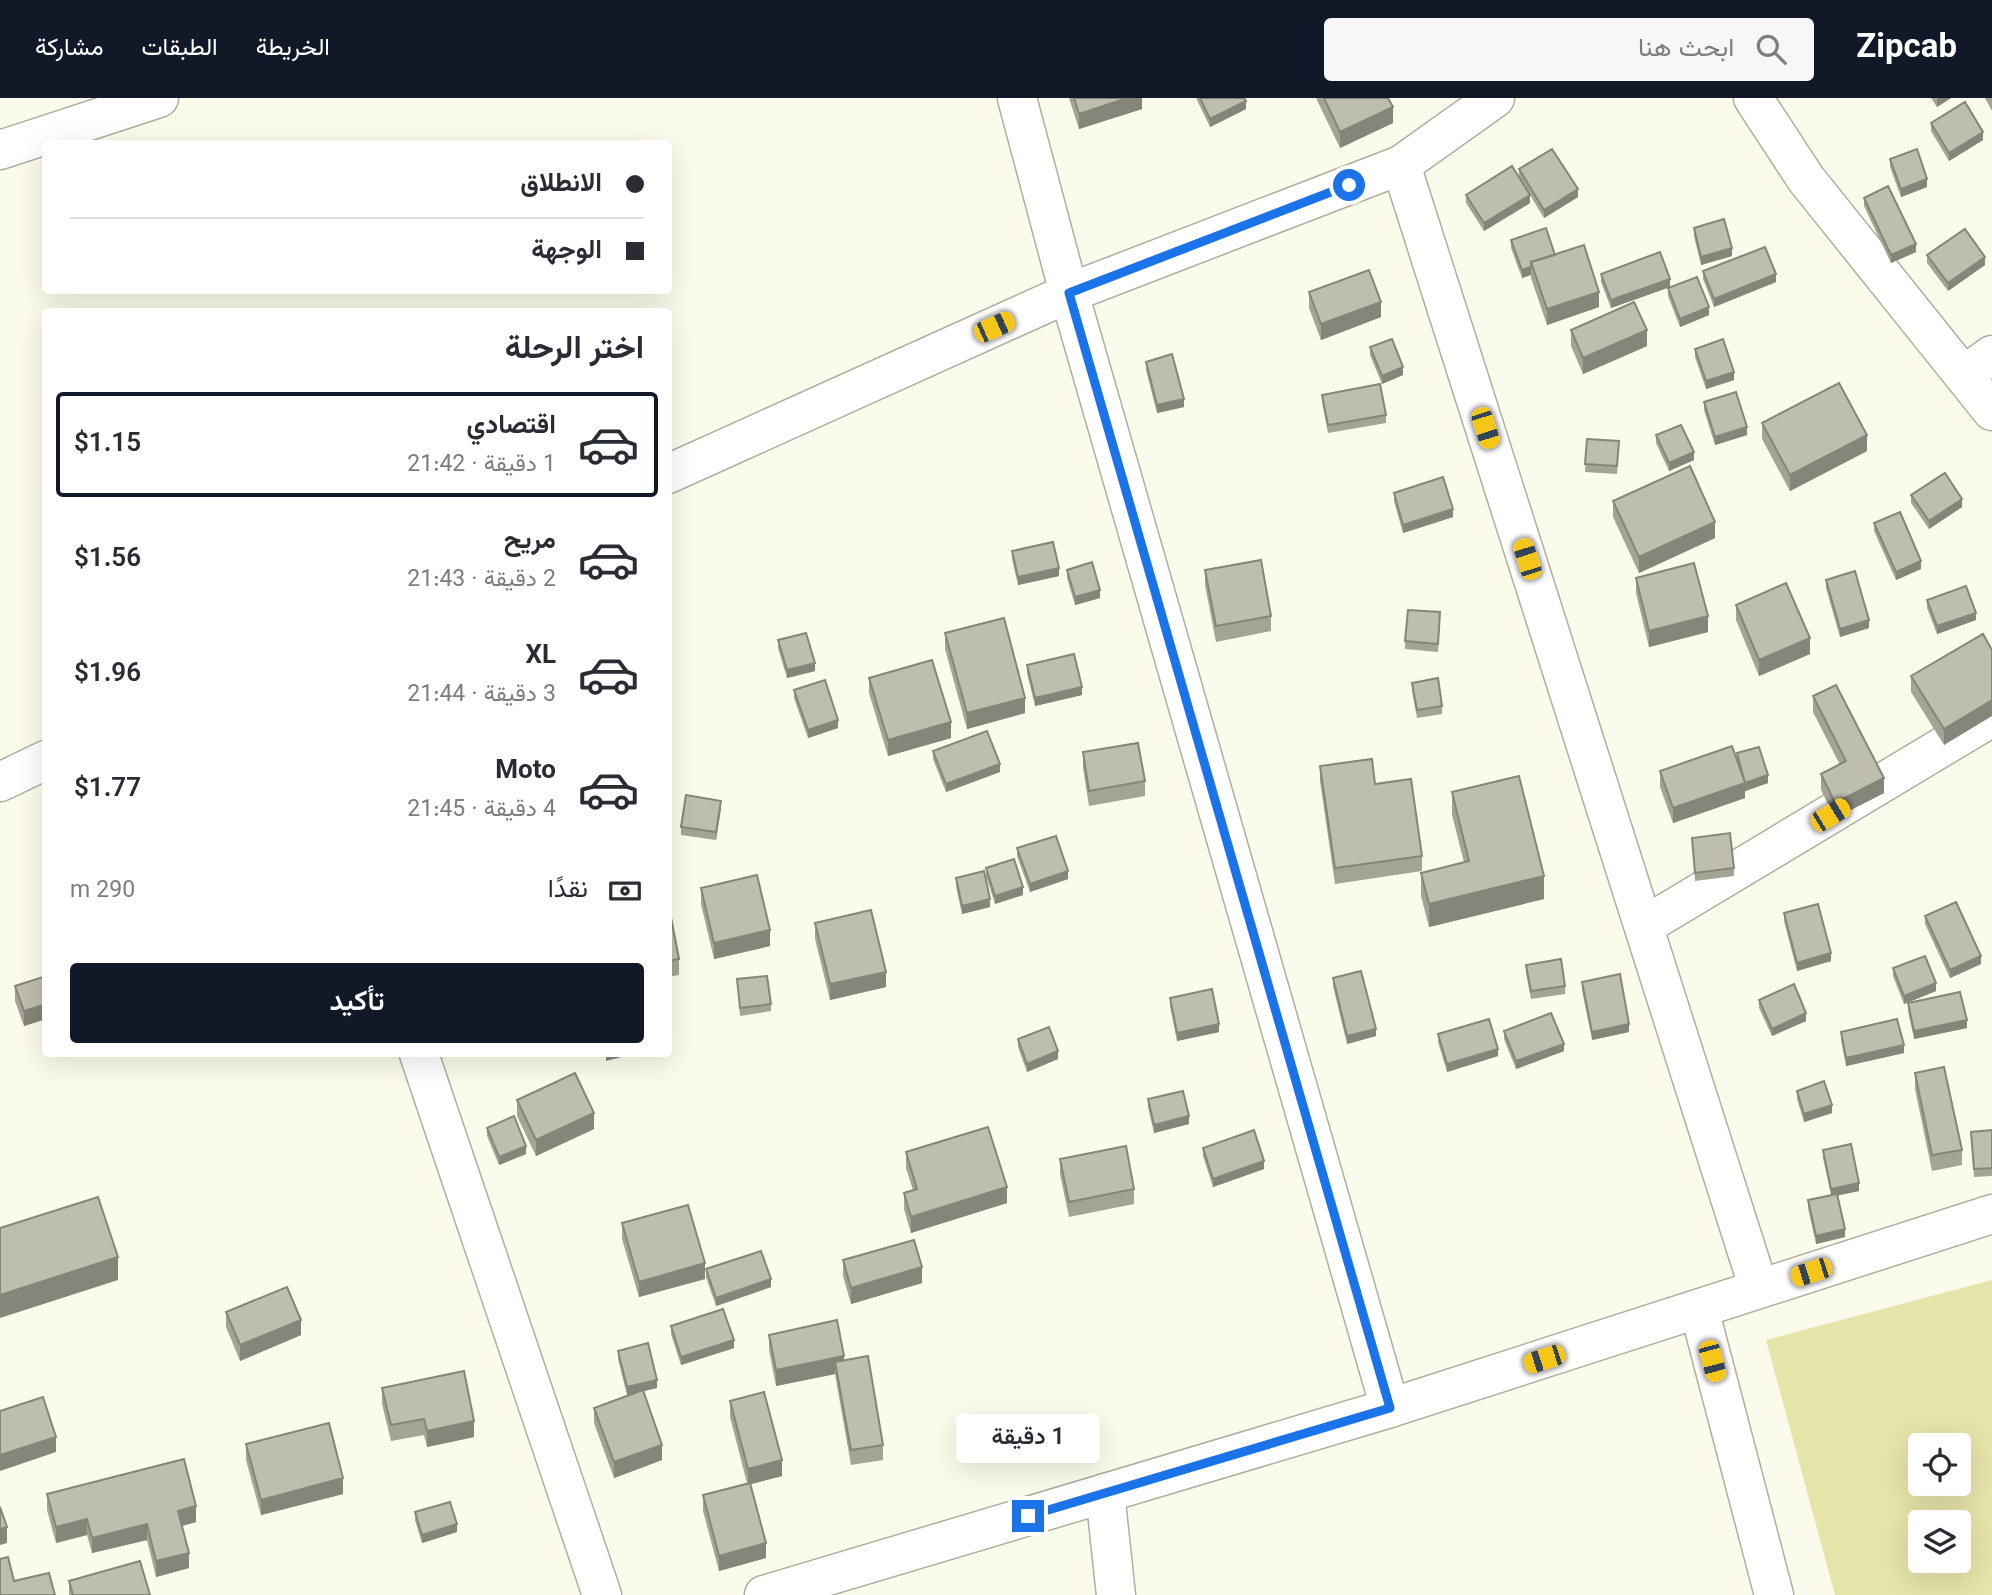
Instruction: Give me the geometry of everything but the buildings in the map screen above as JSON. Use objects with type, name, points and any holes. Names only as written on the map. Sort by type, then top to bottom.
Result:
[{"type":"street","points":[[0,150],[159,98]]},
{"type":"street","points":[[1017,98],[1069,293],[1390,1408]]},
{"type":"street","points":[[672,472],[1069,293],[1401,165],[1495,98]]},
{"type":"street","points":[[1753,98],[1806,179],[1978,365],[1992,411]]},
{"type":"street","points":[[1401,165],[1759,1289]]},
{"type":"street","points":[[1644,926],[1992,717]]},
{"type":"street","points":[[0,782],[42,762]]},
{"type":"street","points":[[420,1057],[602,1595]]},
{"type":"street","points":[[764,1595],[1390,1408],[1992,1214]]},
{"type":"street","points":[[1699,1309],[1774,1595]]},
{"type":"street","points":[[1105,1493],[1116,1595]]},
{"type":"shaded area","points":[[1992,1280],[1992,1595],[1835,1595],[1766,1340]]},
{"type":"route","points":[[1028,1516],[1390,1408],[1069,293],[1349,185]]}]
